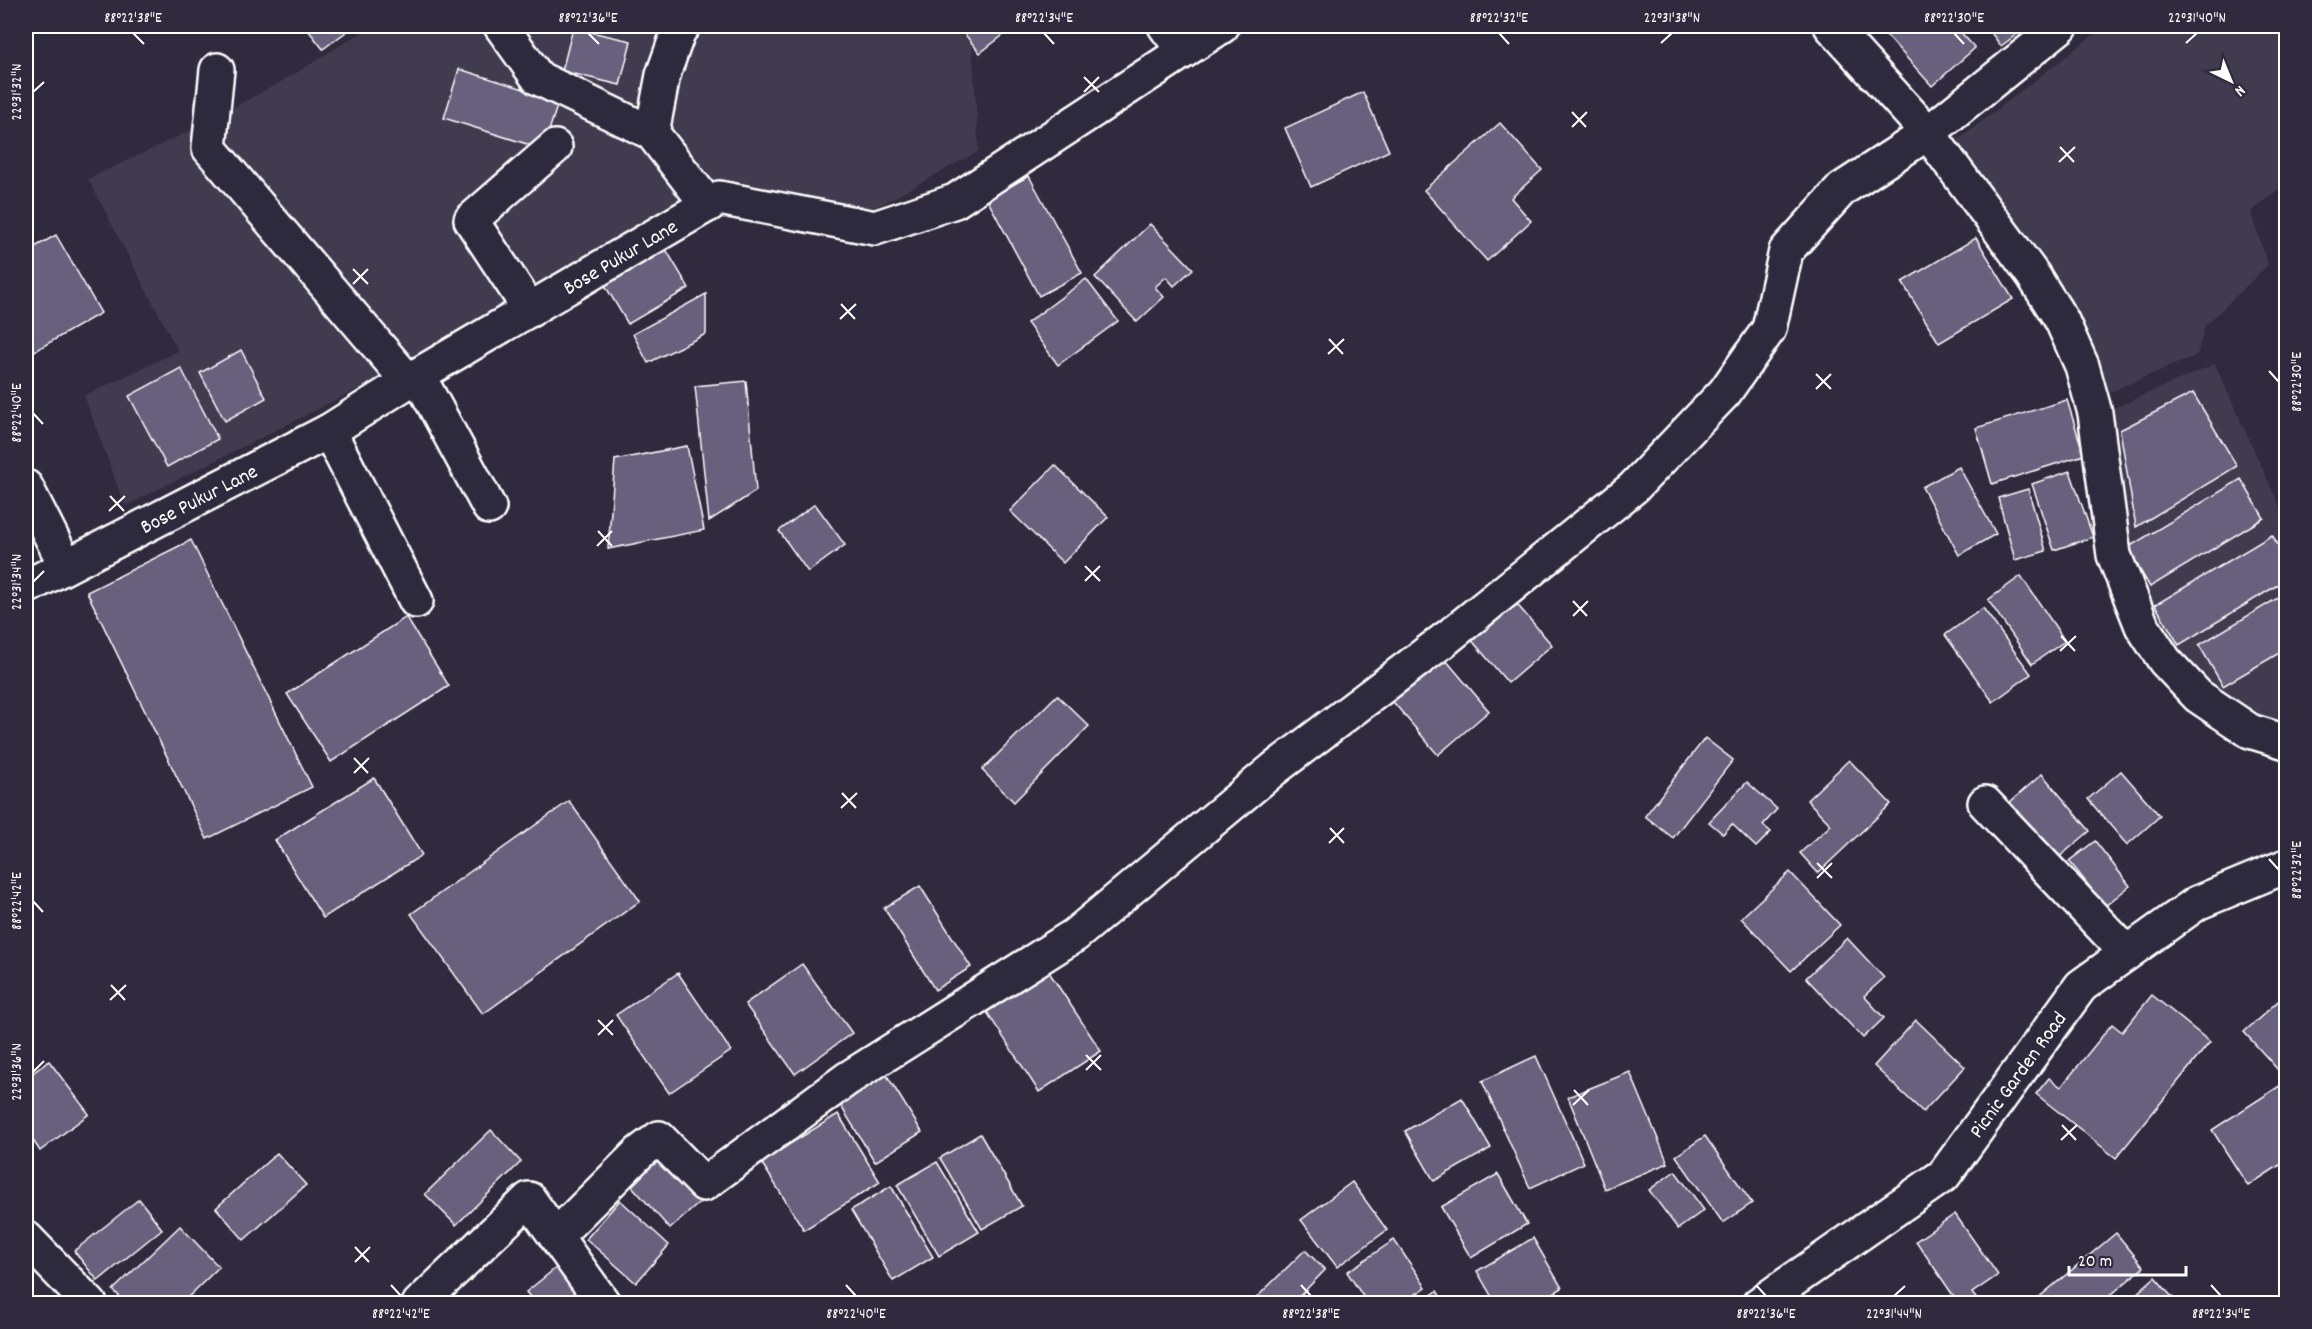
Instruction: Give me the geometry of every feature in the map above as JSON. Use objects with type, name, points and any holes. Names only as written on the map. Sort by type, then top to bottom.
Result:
[{"type":"street","points":[[501,26],[538,78],[652,133],[708,205]]},
{"type":"street","points":[[652,133],[663,75],[679,30],[683,26]]},
{"type":"street","name":"Bose Pukur Lane","points":[[26,586],[329,431],[413,378],[719,198],[875,228],[956,201],[1174,38],[1222,26]]},
{"type":"street","points":[[1831,26],[1928,133],[2033,275],[2062,321],[2082,366],[2095,413],[2114,555],[2142,626],[2165,661],[2198,696],[2250,731],[2286,742]]},
{"type":"street","points":[[556,1236],[639,1153],[659,1138],[705,1184],[847,1079],[1075,935],[1274,769],[1448,637],[1624,495],[1725,392],[1769,328],[1786,250],[1842,189],[1928,133],[2061,26]]},
{"type":"street","points":[[217,70],[209,148],[413,378],[489,507]]},
{"type":"street","points":[[530,310],[471,220],[555,147]]},
{"type":"street","points":[[329,431],[416,601]]},
{"type":"street","points":[[26,487],[66,566]]},
{"type":"street","points":[[1984,803],[2127,953]]},
{"type":"street","name":"Picnic Garden Road","points":[[1772,1300],[1944,1175],[2081,986],[2197,903],[2286,866]]},
{"type":"street","points":[[419,1304],[529,1199],[604,1304]]},
{"type":"street","points":[[27,1239],[90,1304]]},
{"type":"shaded area","points":[[372,26],[955,26],[972,45],[979,151],[866,213],[723,181],[358,389],[125,506],[84,396],[178,351],[88,179],[198,127],[291,76]]},
{"type":"shaded area","points":[[2105,26],[2286,26],[2286,183],[2251,212],[2268,265],[2205,326],[2197,355],[2089,401],[2063,347],[1928,163]]},
{"type":"shaded area","points":[[2215,364],[2286,520],[2286,737],[2208,709],[2125,587],[2109,410]]},
{"type":"building","points":[[305,26],[354,26],[323,49]]},
{"type":"building","points":[[958,26],[1015,26],[980,53]]},
{"type":"building","points":[[1880,26],[1955,26],[1975,48],[1932,86]]},
{"type":"building","points":[[1986,26],[2028,26],[2001,46]]},
{"type":"building","points":[[573,28],[631,41],[620,85],[562,71]]},
{"type":"building","points":[[459,69],[559,100],[543,149],[444,118]]},
{"type":"building","points":[[1363,92],[1389,151],[1311,187],[1285,128]]},
{"type":"building","points":[[1500,123],[1542,170],[1511,198],[1531,221],[1487,261],[1424,190]]},
{"type":"building","points":[[1029,176],[1082,273],[1039,296],[987,199]]},
{"type":"building","points":[[1150,224],[1193,269],[1174,286],[1166,277],[1155,287],[1164,297],[1137,322],[1095,277]]},
{"type":"building","points":[[56,235],[101,313],[26,356],[26,252]]},
{"type":"building","points":[[658,236],[689,288],[628,324],[597,272]]},
{"type":"building","points":[[1976,238],[2013,299],[1939,343],[1902,282]]},
{"type":"building","points":[[1086,279],[1118,321],[1058,365],[1027,323]]},
{"type":"building","points":[[706,294],[706,334],[648,363],[633,334]]},
{"type":"building","points":[[241,350],[266,398],[225,421],[200,373]]},
{"type":"building","points":[[181,368],[218,439],[167,467],[129,396]]},
{"type":"building","points":[[746,381],[756,491],[709,521],[695,386]]},
{"type":"building","points":[[2193,393],[2237,466],[2136,527],[2120,430]]},
{"type":"building","points":[[2067,400],[2084,455],[1992,484],[1976,428]]},
{"type":"building","points":[[687,446],[704,530],[608,549],[615,460]]},
{"type":"building","points":[[1055,465],[1108,517],[1063,563],[1010,511]]},
{"type":"building","points":[[1959,467],[1996,534],[1959,555],[1922,487]]},
{"type":"building","points":[[2070,471],[2093,537],[2054,550],[2032,484]]},
{"type":"building","points":[[2241,479],[2264,518],[2150,587],[2127,548]]},
{"type":"building","points":[[2028,489],[2046,551],[2015,560],[1998,498]]},
{"type":"building","points":[[815,504],[845,545],[808,572],[779,531]]},
{"type":"building","points":[[2272,535],[2286,558],[2286,580],[2179,645],[2155,605]]},
{"type":"building","points":[[191,540],[312,787],[207,839],[87,592]]},
{"type":"building","points":[[2021,576],[2065,641],[2032,664],[1988,600]]},
{"type":"building","points":[[2286,593],[2286,649],[2223,686],[2199,645]]},
{"type":"building","points":[[1508,594],[1552,645],[1508,683],[1464,631]]},
{"type":"building","points":[[1983,608],[2031,674],[1993,702],[1945,635]]},
{"type":"building","points":[[406,617],[449,686],[331,762],[287,694]]},
{"type":"building","points":[[1440,653],[1489,711],[1438,755],[1389,697]]},
{"type":"building","points":[[1057,695],[1089,726],[1014,802],[982,770]]},
{"type":"building","points":[[1705,738],[1733,760],[1673,838],[1645,816]]},
{"type":"building","points":[[1849,760],[1891,804],[1818,873],[1800,853],[1831,825],[1807,800]]},
{"type":"building","points":[[2121,771],[2160,816],[2127,845],[2088,799]]},
{"type":"building","points":[[2042,774],[2090,831],[2058,858],[2010,802]]},
{"type":"building","points":[[374,778],[422,855],[323,918],[275,840]]},
{"type":"building","points":[[1747,782],[1777,809],[1763,825],[1771,832],[1756,847],[1732,824],[1723,834],[1709,822]]},
{"type":"building","points":[[569,801],[640,901],[483,1014],[411,914]]},
{"type":"building","points":[[2095,841],[2130,886],[2105,906],[2069,861]]},
{"type":"building","points":[[1790,872],[1840,925],[1791,971],[1741,918]]},
{"type":"building","points":[[920,886],[971,967],[935,990],[884,908]]},
{"type":"building","points":[[1847,938],[1884,978],[1864,996],[1884,1018],[1863,1038],[1806,978]]},
{"type":"building","points":[[802,964],[852,1033],[795,1074],[745,1004]]},
{"type":"building","points":[[1045,966],[1101,1051],[1039,1092],[983,1006]]},
{"type":"building","points":[[678,973],[731,1051],[669,1093],[616,1015]]},
{"type":"building","points":[[2286,994],[2286,1064],[2279,1071],[2244,1032]]},
{"type":"building","points":[[2152,995],[2210,1042],[2116,1158],[2036,1094],[2049,1078],[2061,1087],[2112,1024],[2122,1032]]},
{"type":"building","points":[[1916,1020],[1965,1067],[1923,1112],[1874,1066]]},
{"type":"building","points":[[1536,1056],[1584,1163],[1530,1188],[1482,1081]]},
{"type":"building","points":[[49,1061],[89,1114],[40,1151],[26,1130],[26,1078]]},
{"type":"building","points":[[1630,1072],[1668,1163],[1605,1189],[1568,1097]]},
{"type":"building","points":[[886,1074],[922,1132],[875,1162],[839,1103]]},
{"type":"building","points":[[2284,1083],[2286,1087],[2286,1161],[2248,1186],[2212,1130]]},
{"type":"building","points":[[1462,1098],[1491,1148],[1434,1181],[1405,1131]]},
{"type":"building","points":[[838,1114],[880,1182],[804,1230],[761,1162]]},
{"type":"building","points":[[491,1130],[521,1162],[456,1225],[425,1194]]},
{"type":"building","points":[[980,1134],[1022,1206],[982,1229],[940,1158]]},
{"type":"building","points":[[1705,1136],[1752,1203],[1723,1223],[1676,1156]]},
{"type":"building","points":[[666,1151],[706,1197],[670,1229],[630,1184]]},
{"type":"building","points":[[277,1153],[306,1185],[244,1240],[216,1208]]},
{"type":"building","points":[[937,1162],[979,1232],[939,1256],[897,1185]]},
{"type":"building","points":[[1675,1171],[1704,1210],[1678,1229],[1649,1190]]},
{"type":"building","points":[[1498,1174],[1527,1224],[1471,1258],[1441,1207]]},
{"type":"building","points":[[1352,1182],[1387,1230],[1337,1267],[1301,1220]]},
{"type":"building","points":[[891,1186],[933,1257],[893,1281],[851,1210]]},
{"type":"building","points":[[139,1199],[162,1229],[98,1281],[74,1251]]},
{"type":"building","points":[[620,1200],[669,1245],[636,1283],[586,1239]]},
{"type":"building","points":[[1955,1214],[1998,1275],[1972,1293],[1978,1301],[1975,1304],[1959,1304],[1916,1241]]},
{"type":"building","points":[[180,1226],[219,1267],[181,1304],[127,1304],[113,1290]]},
{"type":"building","points":[[2116,1233],[2144,1267],[2100,1304],[2031,1304]]},
{"type":"building","points":[[1533,1238],[1562,1288],[1536,1304],[1496,1304],[1477,1271]]},
{"type":"building","points":[[1394,1240],[1426,1287],[1402,1304],[1368,1304],[1347,1272]]},
{"type":"building","points":[[1305,1250],[1325,1270],[1292,1304],[1254,1304],[1252,1302]]},
{"type":"building","points":[[562,1263],[595,1304],[536,1304],[526,1292]]},
{"type":"building","points":[[2155,1277],[2178,1304],[2125,1304]]},
{"type":"building","points":[[1437,1291],[1445,1304],[1419,1304]]},
{"type":"building","points":[[721,1295],[730,1304],[713,1304]]}]
